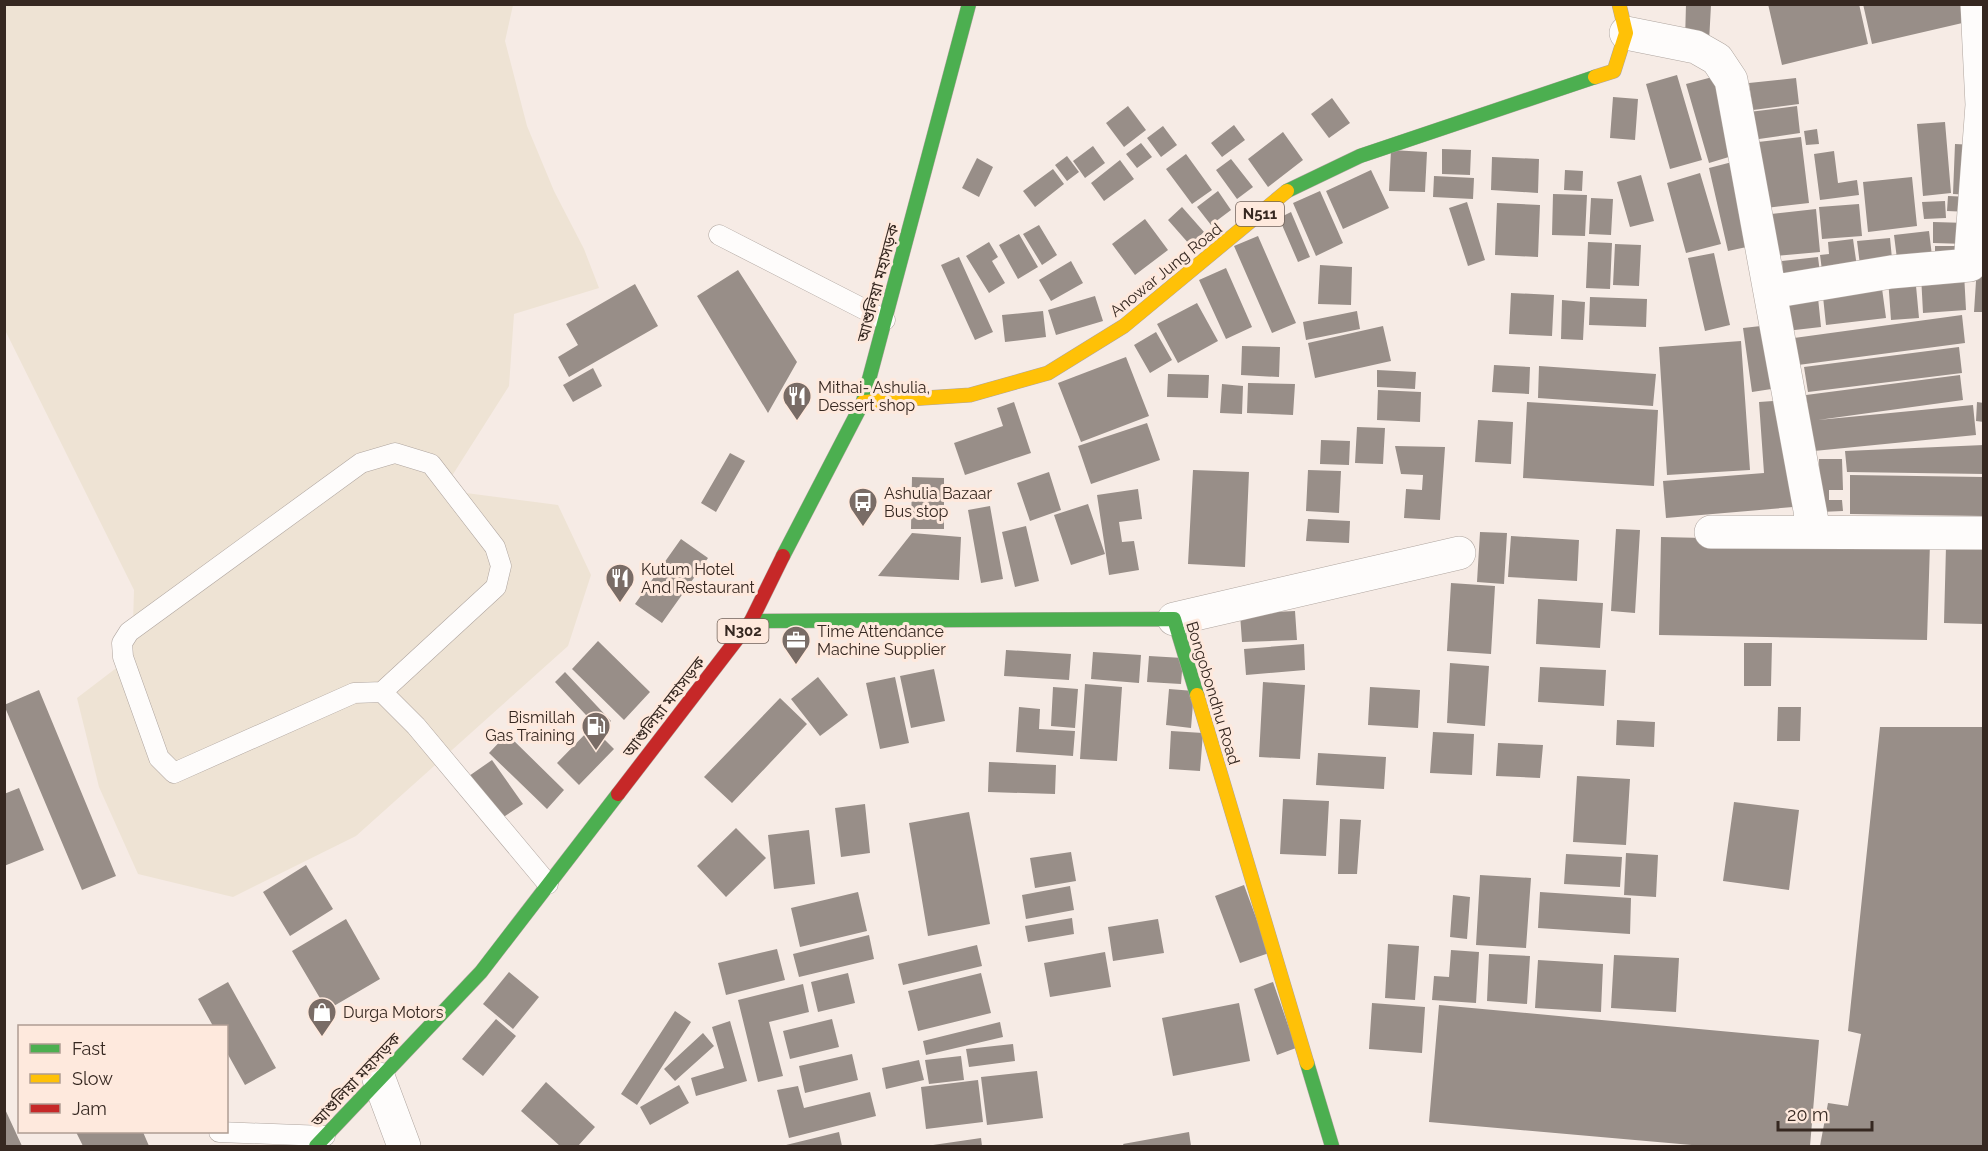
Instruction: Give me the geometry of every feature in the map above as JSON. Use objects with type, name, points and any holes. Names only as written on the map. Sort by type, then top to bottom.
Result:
[{"type":"main road","name":"আশুলিয়া মহাসড়ক","points":[[320,1141],[481,972],[751,621],[808,503],[863,402],[969,4]]},
{"type":"main road","name":"Anowar Jung Road","points":[[863,402],[970,395],[1048,373],[1124,326],[1290,189],[1359,156],[1614,70],[1622,19]]},
{"type":"main road","name":"Bongobondhu Road","points":[[751,621],[1174,620],[1332,1146]]},
{"type":"street","points":[[1770,292],[1891,272],[1970,265],[1982,105],[1977,4]]},
{"type":"street","points":[[1622,19],[1696,48],[1717,59],[1731,80],[1814,532]]},
{"type":"street","points":[[1711,532],[1983,533]]},
{"type":"street","points":[[1174,620],[1459,553]]},
{"type":"street","points":[[379,1079],[404,1146]]},
{"type":"lane","points":[[719,235],[885,320]]},
{"type":"lane","points":[[382,692],[496,587],[501,566],[495,547],[431,464],[395,453],[361,463],[129,632],[122,643],[123,657],[159,758],[174,774],[354,693],[382,692],[416,726],[548,885]]},
{"type":"lane","points":[[228,1132],[320,1141]]},
{"type":"shaded area","points":[[5,5],[513,5],[505,41],[527,126],[554,191],[584,249],[599,288],[514,314],[509,386],[443,490],[558,505],[591,575],[568,646],[356,836],[233,897],[138,874],[99,787],[77,698],[132,656],[134,590],[5,330]]},
{"type":"building","points":[[1686,4],[1711,5],[1709,42],[1685,41]]},
{"type":"building","points":[[1768,4],[1859,4],[1868,44],[1782,65]]},
{"type":"building","points":[[1863,4],[1967,4],[1971,21],[1872,44]]},
{"type":"building","points":[[1677,75],[1702,160],[1670,169],[1646,84]]},
{"type":"building","points":[[1720,75],[1742,153],[1709,163],[1686,84]]},
{"type":"building","points":[[1796,78],[1799,104],[1753,110],[1749,83]]},
{"type":"building","points":[[1613,97],[1638,99],[1635,140],[1610,138]]},
{"type":"building","points":[[1332,98],[1350,123],[1329,138],[1311,114]]},
{"type":"building","points":[[1128,106],[1146,130],[1124,147],[1106,123]]},
{"type":"building","points":[[1797,106],[1800,133],[1752,140],[1749,112]]},
{"type":"building","points":[[1945,122],[1951,193],[1923,196],[1917,124]]},
{"type":"building","points":[[1234,125],[1245,140],[1222,157],[1211,143]]},
{"type":"building","points":[[1163,126],[1177,145],[1161,157],[1147,138]]},
{"type":"building","points":[[1817,129],[1819,144],[1806,145],[1804,131]]},
{"type":"building","points":[[1283,132],[1303,160],[1268,187],[1248,159]]},
{"type":"building","points":[[1801,137],[1809,203],[1766,208],[1758,142]]},
{"type":"building","points":[[1141,143],[1152,157],[1137,168],[1126,154]]},
{"type":"building","points":[[1955,144],[1975,145],[1972,195],[1953,194]]},
{"type":"building","points":[[1093,146],[1105,163],[1085,178],[1073,161]]},
{"type":"building","points":[[1442,149],[1471,150],[1470,175],[1442,174]]},
{"type":"building","points":[[1391,150],[1427,152],[1425,192],[1389,191]]},
{"type":"building","points":[[1834,151],[1838,183],[1857,180],[1859,195],[1820,200],[1814,154]]},
{"type":"building","points":[[1186,154],[1212,190],[1192,204],[1166,169]]},
{"type":"building","points":[[1067,156],[1079,172],[1067,181],[1055,165]]},
{"type":"building","points":[[1492,157],[1539,159],[1538,193],[1491,190]]},
{"type":"building","points":[[977,158],[993,167],[979,197],[962,188]]},
{"type":"building","points":[[1231,159],[1253,187],[1237,199],[1216,170]]},
{"type":"building","points":[[1120,160],[1134,179],[1104,201],[1091,183]]},
{"type":"building","points":[[1736,161],[1756,245],[1728,251],[1709,168]]},
{"type":"building","points":[[1053,169],[1064,184],[1035,207],[1023,191]]},
{"type":"building","points":[[1371,170],[1389,208],[1343,229],[1326,191]]},
{"type":"building","points":[[1565,170],[1583,171],[1582,191],[1564,190]]},
{"type":"building","points":[[1700,173],[1721,244],[1686,253],[1667,183]]},
{"type":"building","points":[[1641,175],[1654,221],[1630,227],[1617,182]]},
{"type":"building","points":[[1434,176],[1474,178],[1473,199],[1433,197]]},
{"type":"building","points":[[1912,177],[1917,226],[1868,232],[1863,182]]},
{"type":"building","points":[[1218,191],[1231,210],[1211,225],[1197,207]]},
{"type":"building","points":[[1320,191],[1343,243],[1316,256],[1293,203]]},
{"type":"building","points":[[1553,194],[1587,195],[1585,236],[1552,235]]},
{"type":"building","points":[[1948,196],[1971,197],[1970,212],[1947,211]]},
{"type":"building","points":[[1591,198],[1613,199],[1611,235],[1589,234]]},
{"type":"building","points":[[1945,201],[1946,218],[1924,219],[1922,202]]},
{"type":"building","points":[[1467,202],[1485,260],[1468,266],[1449,208]]},
{"type":"building","points":[[1497,203],[1540,205],[1538,257],[1495,255]]},
{"type":"building","points":[[1859,204],[1862,236],[1822,239],[1819,207]]},
{"type":"building","points":[[1182,207],[1204,232],[1190,245],[1168,220]]},
{"type":"building","points":[[1816,209],[1820,252],[1775,256],[1771,214]]},
{"type":"building","points":[[1291,212],[1310,257],[1298,262],[1279,218]]},
{"type":"building","points":[[1145,219],[1168,250],[1135,275],[1112,244]]},
{"type":"building","points":[[1933,222],[1968,223],[1967,244],[1933,243]]},
{"type":"building","points":[[1039,225],[1057,255],[1042,265],[1023,234]]},
{"type":"building","points":[[1929,231],[1933,264],[1898,267],[1894,235]]},
{"type":"building","points":[[1019,234],[1038,267],[1018,279],[999,245]]},
{"type":"building","points":[[1258,236],[1296,323],[1272,333],[1234,246]]},
{"type":"building","points":[[1890,238],[1893,269],[1861,273],[1857,241]]},
{"type":"building","points":[[1853,239],[1858,274],[1823,278],[1820,255],[1829,254],[1828,242]]},
{"type":"building","points":[[989,242],[998,257],[992,261],[1005,283],[989,293],[966,256]]},
{"type":"building","points":[[1588,242],[1612,243],[1610,289],[1586,288]]},
{"type":"building","points":[[1615,244],[1641,245],[1639,286],[1613,285]]},
{"type":"building","points":[[1935,246],[1963,246],[1935,261]]},
{"type":"building","points":[[1714,253],[1730,325],[1705,331],[1688,258]]},
{"type":"building","points":[[959,257],[993,332],[975,340],[941,265]]},
{"type":"building","points":[[1818,257],[1821,281],[1784,285],[1782,261]]},
{"type":"building","points":[[1071,261],[1083,283],[1051,301],[1039,280]]},
{"type":"building","points":[[1320,265],[1352,267],[1351,305],[1318,304]]},
{"type":"building","points":[[1977,266],[1984,266],[1984,312],[1974,312]]},
{"type":"building","points":[[1226,268],[1252,327],[1226,339],[1199,280]]},
{"type":"building","points":[[738,270],[797,362],[768,413],[697,296]]},
{"type":"building","points":[[1964,273],[1966,310],[1923,313],[1921,275]]},
{"type":"building","points":[[1915,275],[1919,318],[1891,320],[1888,278]]},
{"type":"building","points":[[1881,281],[1886,318],[1826,325],[1822,287]]},
{"type":"building","points":[[635,284],[658,326],[569,377],[558,357],[578,345],[566,324]]},
{"type":"building","points":[[1817,288],[1821,327],[1786,331],[1782,292]]},
{"type":"building","points":[[1511,293],[1554,295],[1552,336],[1509,334]]},
{"type":"building","points":[[1095,296],[1103,321],[1056,335],[1048,310]]},
{"type":"building","points":[[1590,297],[1647,299],[1646,327],[1589,325]]},
{"type":"building","points":[[1562,300],[1585,302],[1583,340],[1561,339]]},
{"type":"building","points":[[1197,303],[1218,341],[1178,363],[1157,324]]},
{"type":"building","points":[[1043,311],[1046,337],[1005,342],[1002,315]]},
{"type":"building","points":[[1357,311],[1360,329],[1306,340],[1303,322]]},
{"type":"building","points":[[1962,315],[1965,343],[1798,365],[1794,338]]},
{"type":"building","points":[[1770,325],[1778,388],[1752,392],[1743,328]]},
{"type":"building","points":[[1383,326],[1391,361],[1315,378],[1308,343]]},
{"type":"building","points":[[1156,332],[1172,360],[1150,373],[1134,345]]},
{"type":"building","points":[[1741,341],[1750,470],[1667,475],[1659,347]]},
{"type":"building","points":[[1242,346],[1280,347],[1279,377],[1241,375]]},
{"type":"building","points":[[1959,347],[1962,373],[1808,392],[1804,367]]},
{"type":"building","points":[[1126,357],[1149,416],[1081,442],[1058,383]]},
{"type":"building","points":[[1494,365],[1530,367],[1529,394],[1492,392]]},
{"type":"building","points":[[1539,366],[1656,374],[1653,406],[1538,398]]},
{"type":"building","points":[[593,368],[602,386],[573,402],[563,385]]},
{"type":"building","points":[[1377,370],[1416,372],[1415,389],[1377,387]]},
{"type":"building","points":[[1168,374],[1209,375],[1208,398],[1167,397]]},
{"type":"building","points":[[1960,375],[1963,400],[1818,420],[1973,405],[1976,435],[1814,451],[1806,395]]},
{"type":"building","points":[[1248,383],[1295,384],[1293,415],[1247,413]]},
{"type":"building","points":[[1222,384],[1243,386],[1242,414],[1220,413]]},
{"type":"building","points":[[1378,390],[1421,392],[1420,422],[1377,420]]},
{"type":"building","points":[[1785,400],[1793,507],[1666,518],[1663,481],[1764,473],[1759,402]]},
{"type":"building","points":[[1014,402],[1031,453],[965,475],[954,443],[1003,426],[997,408]]},
{"type":"building","points":[[1527,402],[1658,410],[1654,486],[1523,478]]},
{"type":"building","points":[[1977,402],[1984,403],[1984,422],[1976,421]]},
{"type":"building","points":[[1478,420],[1513,422],[1511,464],[1475,462]]},
{"type":"building","points":[[1147,423],[1160,460],[1091,484],[1078,446]]},
{"type":"building","points":[[1357,427],[1385,428],[1383,464],[1355,463]]},
{"type":"building","points":[[1321,440],[1350,441],[1349,465],[1320,464]]},
{"type":"building","points":[[1984,445],[1984,474],[1847,472],[1845,451]]},
{"type":"building","points":[[1395,446],[1445,447],[1440,520],[1404,518],[1406,489],[1422,490],[1423,475],[1401,474]]},
{"type":"building","points":[[730,453],[745,461],[716,512],[701,503]]},
{"type":"building","points":[[1819,459],[1842,459],[1843,490],[1829,490],[1829,500],[1842,500],[1843,511],[1820,512]]},
{"type":"building","points":[[1193,470],[1249,472],[1245,567],[1188,564]]},
{"type":"building","points":[[1308,470],[1341,471],[1339,513],[1306,511]]},
{"type":"building","points":[[1049,472],[1061,510],[1030,521],[1017,483]]},
{"type":"building","points":[[1850,475],[1984,477],[1984,516],[1850,514]]},
{"type":"building","points":[[912,477],[944,478],[944,529],[911,529]]},
{"type":"building","points":[[1138,489],[1142,519],[1119,522],[1122,542],[1134,541],[1139,570],[1109,575],[1097,495]]},
{"type":"building","points":[[1088,504],[1105,554],[1071,565],[1054,515]]},
{"type":"building","points":[[990,506],[1003,579],[981,583],[968,510]]},
{"type":"building","points":[[1308,519],[1350,521],[1349,543],[1306,541]]},
{"type":"building","points":[[1026,526],[1039,581],[1015,587],[1002,532]]},
{"type":"building","points":[[1616,529],[1640,530],[1635,613],[1611,611]]},
{"type":"building","points":[[1480,532],[1507,533],[1504,584],[1477,582]]},
{"type":"building","points":[[912,533],[961,537],[959,580],[878,576]]},
{"type":"building","points":[[1511,536],[1579,540],[1577,581],[1508,577]]},
{"type":"building","points":[[1661,537],[1930,543],[1927,640],[1659,635]]},
{"type":"building","points":[[681,539],[708,558],[662,623],[635,604]]},
{"type":"building","points":[[1946,546],[1984,547],[1984,624],[1944,623]]},
{"type":"building","points":[[1451,583],[1495,586],[1491,654],[1447,651]]},
{"type":"building","points":[[1538,599],[1603,603],[1600,648],[1536,644]]},
{"type":"building","points":[[1295,611],[1297,640],[1242,642],[1240,614]]},
{"type":"building","points":[[598,641],[650,692],[624,720],[572,669]]},
{"type":"building","points":[[1744,643],[1772,643],[1771,686],[1744,686]]},
{"type":"building","points":[[1304,644],[1305,670],[1246,675],[1244,649]]},
{"type":"building","points":[[1006,650],[1071,654],[1069,680],[1004,676]]},
{"type":"building","points":[[1093,652],[1141,655],[1139,683],[1091,679]]},
{"type":"building","points":[[1149,656],[1183,658],[1181,684],[1147,682]]},
{"type":"building","points":[[1450,663],[1489,666],[1485,726],[1447,723]]},
{"type":"building","points":[[1540,667],[1606,670],[1604,706],[1538,702]]},
{"type":"building","points":[[934,669],[945,721],[911,728],[900,676]]},
{"type":"building","points":[[565,672],[611,721],[601,731],[555,682]]},
{"type":"building","points":[[818,677],[848,715],[820,736],[791,699]]},
{"type":"building","points":[[895,677],[909,743],[880,749],[866,683]]},
{"type":"building","points":[[1263,682],[1305,685],[1300,759],[1259,757]]},
{"type":"building","points":[[1085,684],[1122,687],[1117,761],[1080,759]]},
{"type":"building","points":[[1053,687],[1078,689],[1075,728],[1051,726]]},
{"type":"building","points":[[1370,687],[1420,690],[1418,728],[1368,725]]},
{"type":"building","points":[[1169,689],[1194,691],[1191,728],[1166,725]]},
{"type":"building","points":[[39,690],[116,876],[82,890],[4,705]]},
{"type":"building","points":[[780,698],[807,724],[732,803],[704,777]]},
{"type":"building","points":[[1019,707],[1040,709],[1039,729],[1075,731],[1073,756],[1016,752]]},
{"type":"building","points":[[1778,707],[1801,707],[1800,741],[1777,741]]},
{"type":"building","points":[[1617,720],[1655,722],[1654,747],[1616,745]]},
{"type":"building","points":[[592,727],[614,749],[579,785],[557,763]]},
{"type":"building","points":[[1880,727],[1984,727],[1984,1146],[1820,1146],[1828,1103],[1848,1106],[1861,1034],[1848,1031]]},
{"type":"building","points":[[1171,731],[1203,733],[1200,771],[1169,769]]},
{"type":"building","points":[[1433,732],[1474,734],[1472,775],[1430,773]]},
{"type":"building","points":[[507,734],[564,790],[547,809],[489,753]]},
{"type":"building","points":[[1498,743],[1543,745],[1540,778],[1496,776]]},
{"type":"building","points":[[1318,753],[1386,757],[1384,789],[1316,785]]},
{"type":"building","points":[[492,760],[523,804],[499,820],[469,776]]},
{"type":"building","points":[[989,762],[1056,765],[1055,794],[988,792]]},
{"type":"building","points":[[1577,776],[1630,779],[1626,845],[1573,842]]},
{"type":"building","points":[[19,788],[44,850],[4,866],[4,794]]},
{"type":"building","points":[[1283,799],[1329,801],[1326,856],[1280,854]]},
{"type":"building","points":[[1734,802],[1799,810],[1789,890],[1723,881]]},
{"type":"building","points":[[865,804],[870,853],[841,857],[835,808]]},
{"type":"building","points":[[969,812],[990,924],[928,936],[909,823]]},
{"type":"building","points":[[1340,819],[1361,820],[1357,874],[1338,874]]},
{"type":"building","points":[[736,828],[766,858],[726,897],[697,866]]},
{"type":"building","points":[[809,830],[815,884],[774,889],[768,835]]},
{"type":"building","points":[[1071,852],[1076,881],[1035,888],[1030,858]]},
{"type":"building","points":[[1626,853],[1658,855],[1656,897],[1624,895]]},
{"type":"building","points":[[1566,854],[1622,857],[1620,887],[1564,884]]},
{"type":"building","points":[[306,865],[333,909],[290,936],[263,892]]},
{"type":"building","points":[[1480,875],[1531,878],[1526,948],[1476,945]]},
{"type":"building","points":[[1244,885],[1269,953],[1240,963],[1215,896]]},
{"type":"building","points":[[1070,886],[1074,910],[1026,919],[1022,895]]},
{"type":"building","points":[[858,892],[867,931],[800,947],[791,908]]},
{"type":"building","points":[[1540,892],[1631,898],[1630,934],[1538,928]]},
{"type":"building","points":[[1453,895],[1470,897],[1467,939],[1450,937]]},
{"type":"building","points":[[1072,918],[1074,934],[1028,942],[1025,926]]},
{"type":"building","points":[[346,919],[380,979],[327,1010],[292,951]]},
{"type":"building","points":[[1158,919],[1164,953],[1113,961],[1108,927]]},
{"type":"building","points":[[869,935],[874,959],[799,977],[793,954]]},
{"type":"building","points":[[1388,944],[1419,946],[1415,1000],[1385,998]]},
{"type":"building","points":[[977,945],[982,966],[903,985],[898,964]]},
{"type":"building","points":[[777,949],[785,980],[726,995],[718,963]]},
{"type":"building","points":[[1451,950],[1479,952],[1476,1003],[1432,1000],[1434,976],[1449,977]]},
{"type":"building","points":[[1105,952],[1111,987],[1050,997],[1044,963]]},
{"type":"building","points":[[1489,954],[1530,956],[1527,1004],[1487,1001]]},
{"type":"building","points":[[1614,955],[1679,958],[1676,1012],[1611,1008]]},
{"type":"building","points":[[1538,960],[1603,964],[1601,1012],[1535,1008]]},
{"type":"building","points":[[509,972],[539,997],[513,1029],[483,1004]]},
{"type":"building","points":[[848,973],[855,1003],[818,1012],[811,982]]},
{"type":"building","points":[[981,973],[991,1013],[918,1031],[908,991]]},
{"type":"building","points":[[228,982],[276,1068],[245,1085],[228,1055],[228,1025],[212,1025],[198,999]]},
{"type":"building","points":[[1273,982],[1296,1048],[1277,1055],[1254,989]]},
{"type":"building","points":[[803,984],[809,1012],[769,1022],[783,1076],[758,1082],[738,1000]]},
{"type":"building","points":[[1239,1003],[1250,1061],[1173,1076],[1162,1018]]},
{"type":"building","points":[[1372,1003],[1425,1007],[1422,1053],[1369,1049]]},
{"type":"building","points":[[1439,1005],[1819,1040],[1810,1146],[1703,1146],[1429,1122]]},
{"type":"building","points":[[675,1011],[691,1022],[637,1105],[621,1094]]},
{"type":"building","points":[[496,1019],[516,1036],[483,1076],[462,1059]]},
{"type":"building","points":[[832,1019],[839,1047],[790,1059],[783,1031]]},
{"type":"building","points":[[730,1021],[747,1081],[696,1096],[691,1078],[724,1068],[712,1027]]},
{"type":"building","points":[[1000,1022],[1003,1037],[926,1055],[923,1041]]},
{"type":"building","points":[[703,1033],[714,1046],[675,1081],[664,1069]]},
{"type":"building","points":[[1013,1044],[1015,1061],[969,1067],[966,1049]]},
{"type":"building","points":[[852,1054],[858,1080],[805,1093],[799,1066]]},
{"type":"building","points":[[961,1056],[964,1080],[929,1084],[925,1060]]},
{"type":"building","points":[[919,1060],[924,1080],[886,1089],[882,1068]]},
{"type":"building","points":[[1037,1071],[1043,1118],[987,1125],[981,1077]]},
{"type":"building","points":[[978,1080],[983,1122],[926,1129],[921,1087]]},
{"type":"building","points":[[546,1082],[595,1127],[578,1146],[560,1146],[521,1111]]},
{"type":"building","points":[[679,1085],[689,1103],[650,1125],[640,1107]]},
{"type":"building","points":[[798,1086],[804,1108],[870,1092],[876,1116],[789,1138],[777,1090]]},
{"type":"building","points":[[4,1107],[22,1146],[4,1146]]},
{"type":"building","points":[[839,1132],[842,1146],[786,1146],[786,1145]]},
{"type":"building","points":[[1189,1132],[1191,1146],[1124,1146],[1123,1144]]},
{"type":"building","points":[[76,1133],[143,1133],[149,1146],[83,1146]]},
{"type":"building","points":[[981,1138],[982,1146],[933,1145]]},
{"type":"traffic: fast","points":[[783,556],[863,402],[969,4]]},
{"type":"traffic: fast","points":[[1287,191],[1360,156],[1595,77]]},
{"type":"traffic: fast","points":[[751,621],[1174,619],[1197,695]]},
{"type":"traffic: fast","points":[[316,1146],[481,972],[618,794]]},
{"type":"traffic: fast","points":[[1307,1063],[1332,1146]]},
{"type":"traffic: slow","points":[[1595,77],[1614,71],[1626,33],[1619,4]]},
{"type":"traffic: slow","points":[[863,402],[970,395],[1048,373],[1124,326],[1287,191]]},
{"type":"traffic: slow","points":[[1197,695],[1307,1063]]},
{"type":"traffic: jam","points":[[618,794],[751,621],[783,556]]},
{"type":"place","name":"Mithai- Ashulia, Dessert shop","points":[[797,422]]},
{"type":"place","name":"Ashulia Bazaar Bus stop","points":[[863,528]]},
{"type":"place","name":"Kutum Hotel And Restaurant","points":[[620,604]]},
{"type":"place","name":"Time Attendance Machine Supplier","points":[[796,666]]},
{"type":"place","name":"Bismillah Gas Training","points":[[596,752]]},
{"type":"place","name":"Durga Motors","points":[[322,1038]]}]
